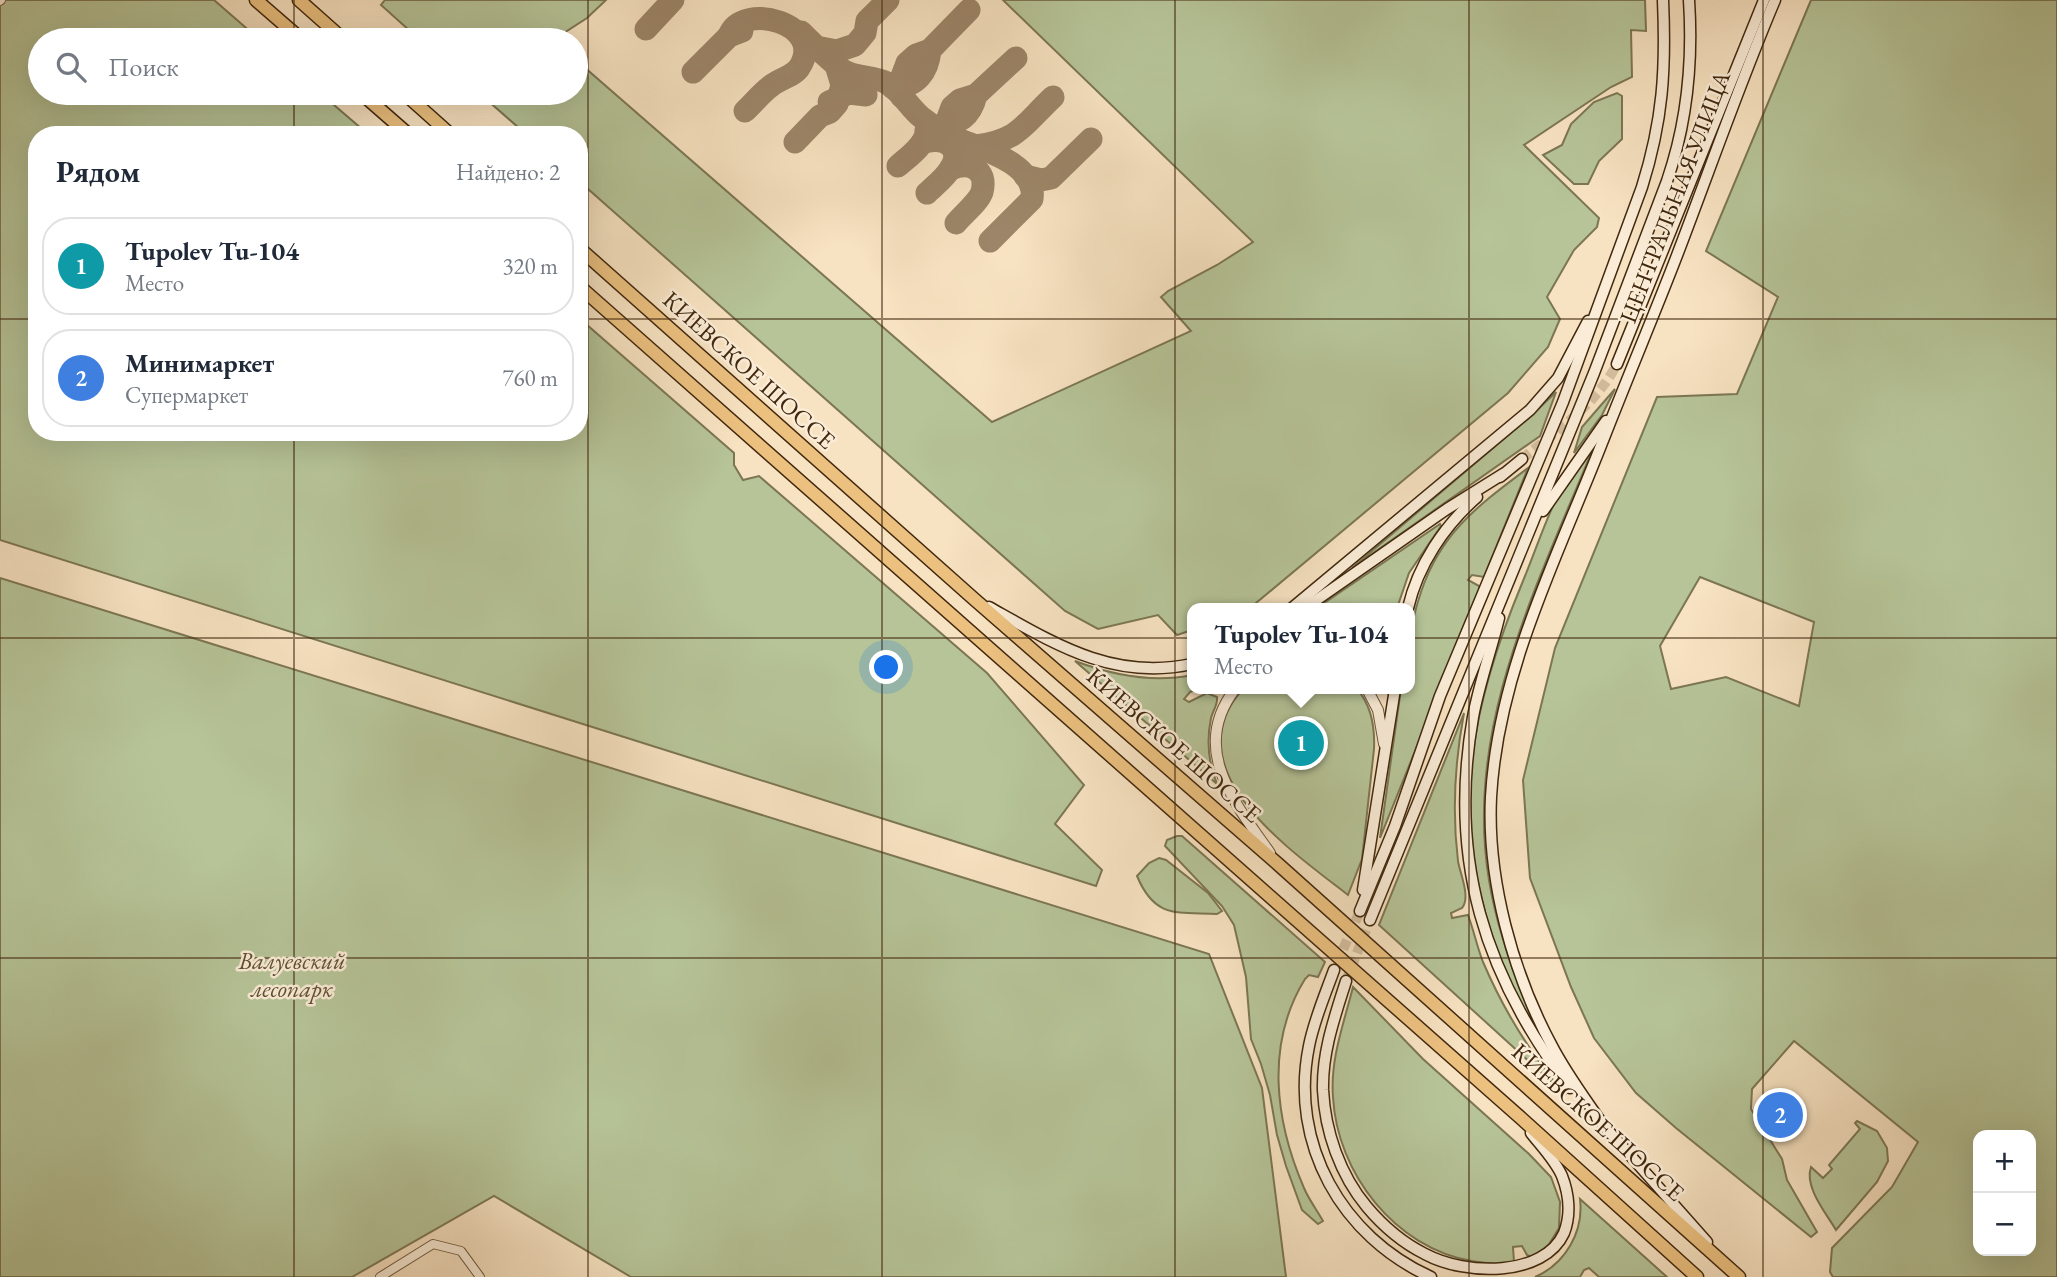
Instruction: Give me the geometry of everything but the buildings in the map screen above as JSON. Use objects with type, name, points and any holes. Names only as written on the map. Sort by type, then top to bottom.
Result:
[{"type":"highway","points":[[256,0],[288,28]]},
{"type":"highway","points":[[299,0],[330,28]]},
{"type":"highway","points":[[375,105],[399,126]]},
{"type":"highway","points":[[418,105],[442,126]]},
{"type":"highway","name":"КИЕВСКОЕ ШОССЕ","points":[[588,256],[974,599],[1279,865],[1737,1275]]},
{"type":"highway","name":"КИЕВСКОЕ ШОССЕ","points":[[588,294],[1697,1277]]},
{"type":"main road","points":[[1394,694],[1360,911],[1395,826],[1440,696],[1563,402],[1653,153],[1664,82],[1662,0]]},
{"type":"main road","points":[[1370,920],[1646,240],[1675,159],[1688,85],[1689,0]]},
{"type":"main road","name":"ЦЕНТРАЛЬНАЯ УЛИЦА","points":[[1617,364],[1763,0]]},
{"type":"main road","name":"ЦЕНТРАЛЬНАЯ УЛИЦА","points":[[1614,410],[1775,0]]},
{"type":"main road","points":[[1299,603],[1530,410],[1558,378],[1601,297]]},
{"type":"main road","points":[[1528,534],[1614,410]]},
{"type":"main road","points":[[1601,1122],[1553,1048],[1518,970],[1501,905],[1493,850],[1491,800],[1502,715],[1531,617],[1614,410]]},
{"type":"main road","points":[[1409,603],[1412,589],[1441,537],[1464,509],[1522,459]]},
{"type":"main road","points":[[1312,603],[1447,509],[1503,474]]},
{"type":"main road","points":[[1505,588],[1474,714],[1468,761],[1466,831],[1474,889],[1488,945],[1519,1012],[1551,1063],[1737,1275]]},
{"type":"main road","points":[[974,599],[1089,659],[1118,666],[1147,668],[1187,664]]},
{"type":"main road","points":[[1334,970],[1313,1029],[1307,1057],[1305,1095],[1315,1148],[1331,1188],[1356,1223],[1392,1256],[1431,1277]]},
{"type":"main road","points":[[1346,981],[1324,1066],[1326,1116],[1338,1159],[1351,1185],[1376,1217],[1402,1240],[1443,1263],[1487,1273],[1525,1271],[1552,1254],[1566,1230],[1569,1212],[1567,1195],[1559,1171],[1521,1119]]},
{"type":"street","points":[[1232,694],[1222,710],[1217,726],[1219,767],[1231,796],[1279,865]]},
{"type":"street","points":[[1370,694],[1378,710],[1385,751]]},
{"type":"street","points":[[380,1277],[433,1244],[461,1251],[480,1277]]},
{"type":"green space","points":[[0,0],[214,0],[246,28],[28,28],[28,105],[334,105],[358,126],[28,126],[28,441],[588,441],[588,326],[734,453],[734,465],[743,480],[759,476],[987,673],[1084,785],[1055,824],[1102,870],[1096,886],[0,540]]},
{"type":"green space","points":[[385,0],[606,0],[572,28],[407,28],[381,5]]},
{"type":"green space","points":[[1003,0],[1645,0],[1646,31],[1631,30],[1632,77],[1611,87],[1524,145],[1599,218],[1597,227],[1574,250],[1547,297],[1560,319],[1548,347],[1508,393],[1256,603],[1187,603],[1187,632],[1177,635],[1158,615],[1098,629],[1065,611],[588,189],[588,126],[517,126],[493,105],[588,105],[588,70],[992,422],[1191,331],[1161,297],[1253,242]]},
{"type":"green space","points":[[1811,0],[2057,0],[2057,1277],[1833,1277],[1830,1272],[1832,1248],[1892,1187],[1918,1142],[1794,1041],[1752,1089],[1751,1109],[1782,1159],[1787,1180],[1817,1232],[1811,1237],[1636,1093],[1594,1038],[1571,987],[1530,878],[1523,780],[1555,648],[1657,397],[1737,394],[1778,297],[1706,251]],"holes":[[[1700,577],[1814,622],[1799,706],[1726,677],[1671,689],[1660,646]]]},
{"type":"green space","points":[[1617,93],[1622,96],[1622,139],[1599,161],[1588,184],[1574,184],[1543,155],[1562,145],[1571,124],[1594,102]]},
{"type":"green space","points":[[1615,389],[1602,415],[1574,453],[1582,427]]},
{"type":"green space","points":[[1556,392],[1540,436],[1352,568],[1533,414]]},
{"type":"green space","points":[[1596,441],[1531,600],[1512,655],[1497,710],[1487,766],[1484,823],[1492,899],[1507,952],[1534,1022],[1503,967],[1479,885],[1472,840],[1470,797],[1473,754],[1480,711],[1506,625],[1554,504],[1571,473]]},
{"type":"green space","points":[[1528,468],[1484,577],[1472,575],[1468,580],[1479,586],[1480,590],[1380,838],[1400,694],[1415,694],[1415,612],[1419,598],[1429,571],[1451,536],[1493,495]]},
{"type":"green space","points":[[1440,524],[1409,573],[1399,603],[1324,603]]},
{"type":"green space","name":"Валуевский лесопарк","points":[[0,578],[1209,954],[1262,1088],[1286,1277],[631,1277],[494,1196],[352,1277],[0,1277]]},
{"type":"green space","points":[[1075,661],[1103,670],[1148,678],[1187,676],[1188,694],[1184,699],[1189,702],[1205,694],[1217,697],[1208,744],[1217,784]]},
{"type":"green space","points":[[1240,694],[1360,694],[1366,702],[1373,725],[1374,749],[1362,859],[1348,895],[1271,832],[1248,806],[1230,778],[1221,749],[1224,719]]},
{"type":"green space","points":[[1464,713],[1458,749],[1455,805],[1456,843],[1465,898],[1462,908],[1451,913],[1452,918],[1468,915],[1483,962],[1509,1015],[1541,1064],[1566,1095],[1379,925]]},
{"type":"green space","points":[[1182,836],[1325,962],[1318,977],[1309,975],[1305,979],[1292,1004],[1279,1056],[1281,1110],[1286,1136],[1304,1188],[1323,1221],[1318,1224],[1302,1210],[1277,1135],[1270,1095],[1251,1039],[1246,977],[1234,925],[1222,906],[1165,846],[1167,840]]},
{"type":"green space","points":[[1159,858],[1166,860],[1208,893],[1222,911],[1217,914],[1179,912],[1169,910],[1151,900],[1137,876],[1149,863]]},
{"type":"green space","points":[[1353,987],[1423,1059],[1551,1177],[1560,1202],[1559,1228],[1548,1246],[1531,1257],[1522,1246],[1513,1247],[1514,1262],[1509,1263],[1472,1261],[1444,1253],[1418,1241],[1375,1203],[1358,1179],[1346,1153],[1337,1125],[1333,1097],[1336,1055]]},
{"type":"green space","points":[[1857,1121],[1877,1131],[1887,1148],[1888,1161],[1877,1182],[1836,1230],[1813,1191],[1811,1167],[1823,1178],[1832,1169],[1829,1165],[1860,1129],[1855,1123]]},
{"type":"green space","points":[[1580,1199],[1667,1277],[1599,1277],[1589,1268],[1584,1270],[1580,1277],[1535,1277],[1555,1264],[1570,1246],[1579,1223]]},
{"type":"taxiway","points":[[646,29],[673,0]]},
{"type":"taxiway","points":[[816,47],[837,51],[855,45],[865,33],[867,21],[888,0]]},
{"type":"taxiway","points":[[902,97],[901,79],[907,63],[916,55],[930,50],[969,10]]},
{"type":"taxiway","points":[[729,36],[737,25],[749,20],[779,22],[793,29],[802,39],[805,53],[797,71],[768,88],[745,111]]},
{"type":"taxiway","points":[[693,72],[729,36],[742,31]]},
{"type":"taxiway","points":[[801,32],[841,69],[887,83],[929,123],[953,137],[1006,160],[1026,176],[1032,199],[990,241]]},
{"type":"taxiway","points":[[893,88],[909,85],[920,77],[927,65],[930,50]]},
{"type":"taxiway","points":[[950,144],[945,126],[952,107],[960,100],[976,95],[1016,58]]},
{"type":"taxiway","points":[[795,142],[820,116],[830,112],[837,104],[842,85],[836,65]]},
{"type":"taxiway","points":[[829,102],[849,93],[866,95]]},
{"type":"taxiway","points":[[937,127],[963,118],[971,109],[976,95]]},
{"type":"taxiway","points":[[976,146],[1002,140],[1020,130],[1053,97]]},
{"type":"taxiway","points":[[898,166],[920,146],[926,131]]},
{"type":"taxiway","points":[[1025,176],[1041,180],[1051,178],[1091,139]]},
{"type":"taxiway","points":[[922,143],[944,142],[953,149],[955,155],[948,172],[927,193]]},
{"type":"taxiway","points":[[951,169],[964,166],[976,169],[983,184],[977,200],[956,223]]},
{"type":"tunnel","points":[[1522,459],[1587,405],[1617,364]]},
{"type":"tunnel","points":[[1337,963],[1360,911]]},
{"type":"tunnel","points":[[1346,981],[1370,920]]},
{"type":"place","name":"Tupolev Tu-104","points":[[1301,743]]},
{"type":"place","name":"Минимаркет","points":[[1780,1115]]}]
